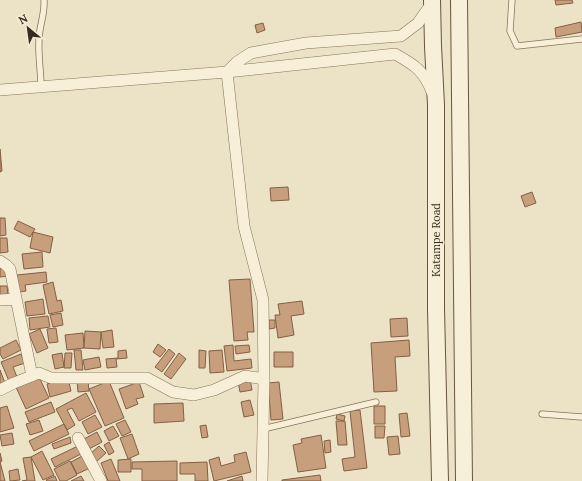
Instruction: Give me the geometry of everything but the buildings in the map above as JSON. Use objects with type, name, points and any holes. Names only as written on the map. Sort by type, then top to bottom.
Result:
[{"type":"main road","points":[[459,0],[464,481]]},
{"type":"main road","name":"Katampe Road","points":[[432,2],[436,105],[436,309],[440,481]]},
{"type":"street","points":[[227,72],[237,62],[251,54],[306,43],[401,36],[418,23],[432,2]]},
{"type":"street","points":[[0,90],[41,88],[227,72],[395,54],[413,64],[427,79],[436,105]]},
{"type":"street","points":[[227,72],[244,226],[263,300],[264,379],[262,481]]},
{"type":"street","points":[[0,261],[10,270],[32,376]]},
{"type":"street","points":[[0,300],[16,299]]},
{"type":"street","points":[[0,390],[39,373],[51,378],[147,378],[174,392],[194,395],[214,390],[245,376],[264,379]]},
{"type":"street","points":[[78,438],[101,481]]},
{"type":"lane","points":[[41,88],[39,40],[44,17],[44,0]]},
{"type":"lane","points":[[512,0],[510,31],[517,46],[582,39]]},
{"type":"lane","points":[[262,429],[376,402]]},
{"type":"lane","points":[[542,414],[582,417]]}]
